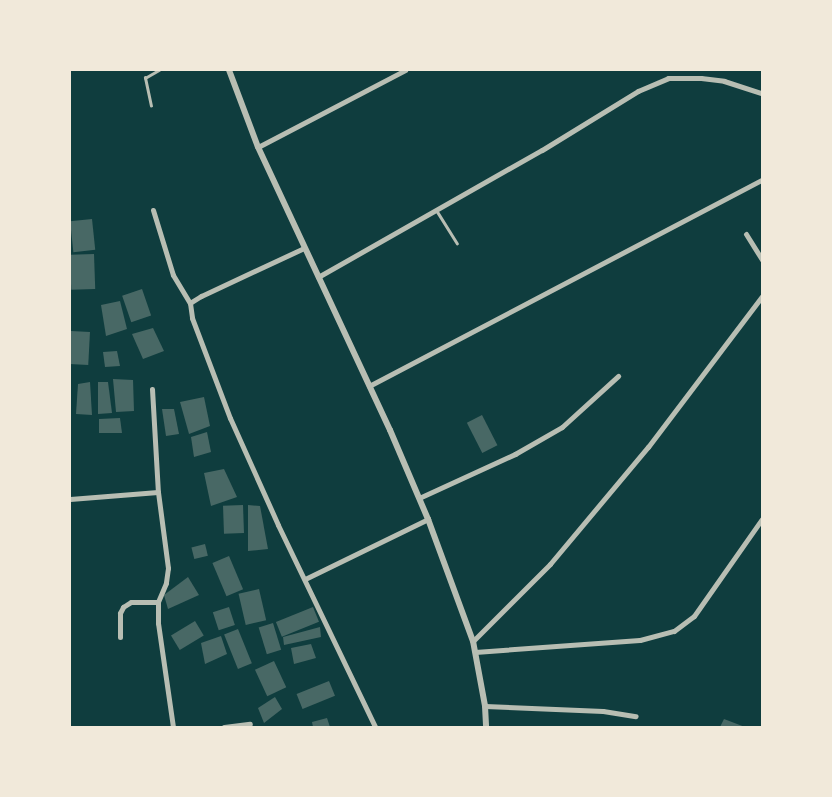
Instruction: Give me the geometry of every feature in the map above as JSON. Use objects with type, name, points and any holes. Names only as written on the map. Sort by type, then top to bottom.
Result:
[{"type":"street","points":[[229,70],[258,147],[428,518],[473,641],[485,706],[486,727]]},
{"type":"street","points":[[258,147],[404,70]]},
{"type":"street","points":[[318,277],[542,150],[638,91],[668,78],[724,81],[762,93]]},
{"type":"street","points":[[369,386],[762,180]]},
{"type":"street","points":[[153,210],[173,275],[190,303],[192,318],[230,418],[375,727]]},
{"type":"street","points":[[746,234],[762,260]]},
{"type":"street","points":[[190,303],[201,296],[304,248]]},
{"type":"street","points":[[473,641],[556,557],[648,447],[762,296]]},
{"type":"street","points":[[419,498],[515,454],[556,431],[575,417],[618,376]]},
{"type":"street","points":[[152,389],[158,492],[168,577],[158,602],[158,623],[173,727]]},
{"type":"street","points":[[70,498],[158,492]]},
{"type":"street","points":[[305,579],[428,518]]},
{"type":"street","points":[[475,652],[640,640],[674,631],[694,616],[762,519]]},
{"type":"street","points":[[120,637],[120,613],[123,607],[131,602],[158,602]]},
{"type":"street","points":[[485,706],[603,711],[636,716]]},
{"type":"street","points":[[224,727],[250,724]]},
{"type":"lane","points":[[151,106],[145,78],[159,70]]},
{"type":"lane","points":[[436,210],[457,243]]},
{"type":"building","points":[[92,219],[95,250],[73,252],[70,221]]},
{"type":"building","points":[[94,254],[95,289],[71,290],[70,255]]},
{"type":"building","points":[[142,289],[151,315],[131,322],[122,296]]},
{"type":"building","points":[[120,301],[127,329],[106,336],[101,305]]},
{"type":"building","points":[[153,328],[164,351],[143,359],[132,334]]},
{"type":"building","points":[[71,331],[90,332],[88,365],[70,364]]},
{"type":"building","points":[[117,351],[120,366],[105,367],[103,352]]},
{"type":"building","points":[[113,379],[133,380],[134,411],[116,412]]},
{"type":"building","points":[[90,382],[92,415],[76,414],[78,384]]},
{"type":"building","points":[[98,382],[108,382],[112,413],[98,414]]},
{"type":"building","points":[[204,397],[210,426],[189,434],[180,402]]},
{"type":"building","points":[[162,409],[174,409],[179,434],[166,436]]},
{"type":"building","points":[[482,415],[497,445],[482,453],[467,423]]},
{"type":"building","points":[[120,418],[122,433],[99,433],[99,419]]},
{"type":"building","points":[[207,432],[211,452],[194,457],[191,437]]},
{"type":"building","points":[[224,469],[237,497],[211,506],[204,473]]},
{"type":"building","points":[[243,505],[244,533],[224,534],[223,506]]},
{"type":"building","points":[[248,505],[260,506],[268,549],[248,551]]},
{"type":"building","points":[[205,544],[208,556],[194,559],[191,547]]},
{"type":"building","points":[[229,556],[243,589],[226,596],[212,563]]},
{"type":"building","points":[[188,577],[199,595],[168,609],[164,595]]},
{"type":"building","points":[[259,589],[266,620],[246,625],[239,594]]},
{"type":"building","points":[[229,607],[235,625],[219,630],[213,612]]},
{"type":"building","points":[[313,607],[319,622],[282,637],[276,622]]},
{"type":"building","points":[[195,621],[204,636],[180,650],[171,635]]},
{"type":"building","points":[[273,623],[281,650],[267,654],[259,627]]},
{"type":"building","points":[[320,627],[321,637],[284,645],[283,637]]},
{"type":"building","points":[[238,629],[252,663],[238,669],[224,635]]},
{"type":"building","points":[[221,636],[227,654],[205,664],[201,643]]},
{"type":"building","points":[[311,644],[316,658],[294,664],[291,648]]},
{"type":"building","points":[[274,661],[286,687],[267,696],[255,670]]},
{"type":"building","points":[[329,681],[335,696],[303,709],[297,694]]},
{"type":"building","points":[[275,697],[282,709],[264,723],[258,708]]},
{"type":"building","points":[[327,718],[330,727],[313,727],[312,722]]},
{"type":"building","points":[[724,719],[745,727],[720,727]]}]
